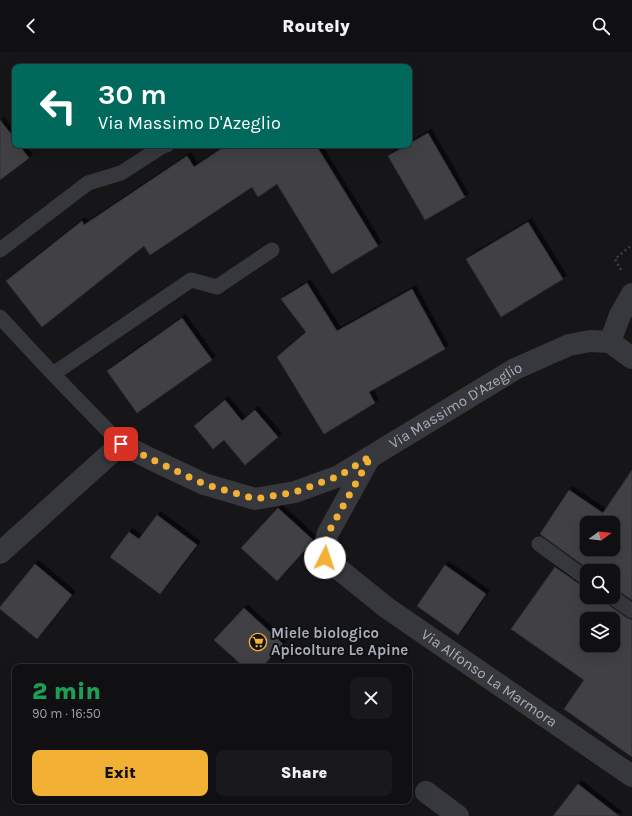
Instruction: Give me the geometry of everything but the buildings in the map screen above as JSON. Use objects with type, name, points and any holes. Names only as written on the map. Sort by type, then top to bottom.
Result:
[{"type":"street","points":[[632,294],[620,315],[610,342],[632,358]]},
{"type":"street","name":"Via Massimo D'Azeglio","points":[[121,444],[204,484],[255,499],[295,492],[339,476],[515,369],[569,345],[590,341],[610,342]]},
{"type":"street","points":[[0,553],[121,444]]},
{"type":"street","name":"Via Alfonso La Marmora","points":[[371,456],[328,533],[324,547],[325,558],[387,608],[632,776]]},
{"type":"street","points":[[426,792],[458,816]]},
{"type":"lane","points":[[0,250],[88,183],[121,173],[160,148]]},
{"type":"lane","points":[[53,374],[191,280],[217,287],[272,250]]},
{"type":"lane","points":[[0,317],[121,444]]},
{"type":"lane","points":[[539,544],[580,574]]},
{"type":"lane","points":[[620,603],[632,611]]},
{"type":"path","points":[[622,271],[615,259],[632,245]]},
{"type":"place","name":"Miele biologico Apicolture Le Apine","points":[[258,642]]},
{"type":"route","points":[[121,444],[204,484],[255,499],[295,492],[339,476],[371,456],[328,533],[324,547],[325,558]]}]
